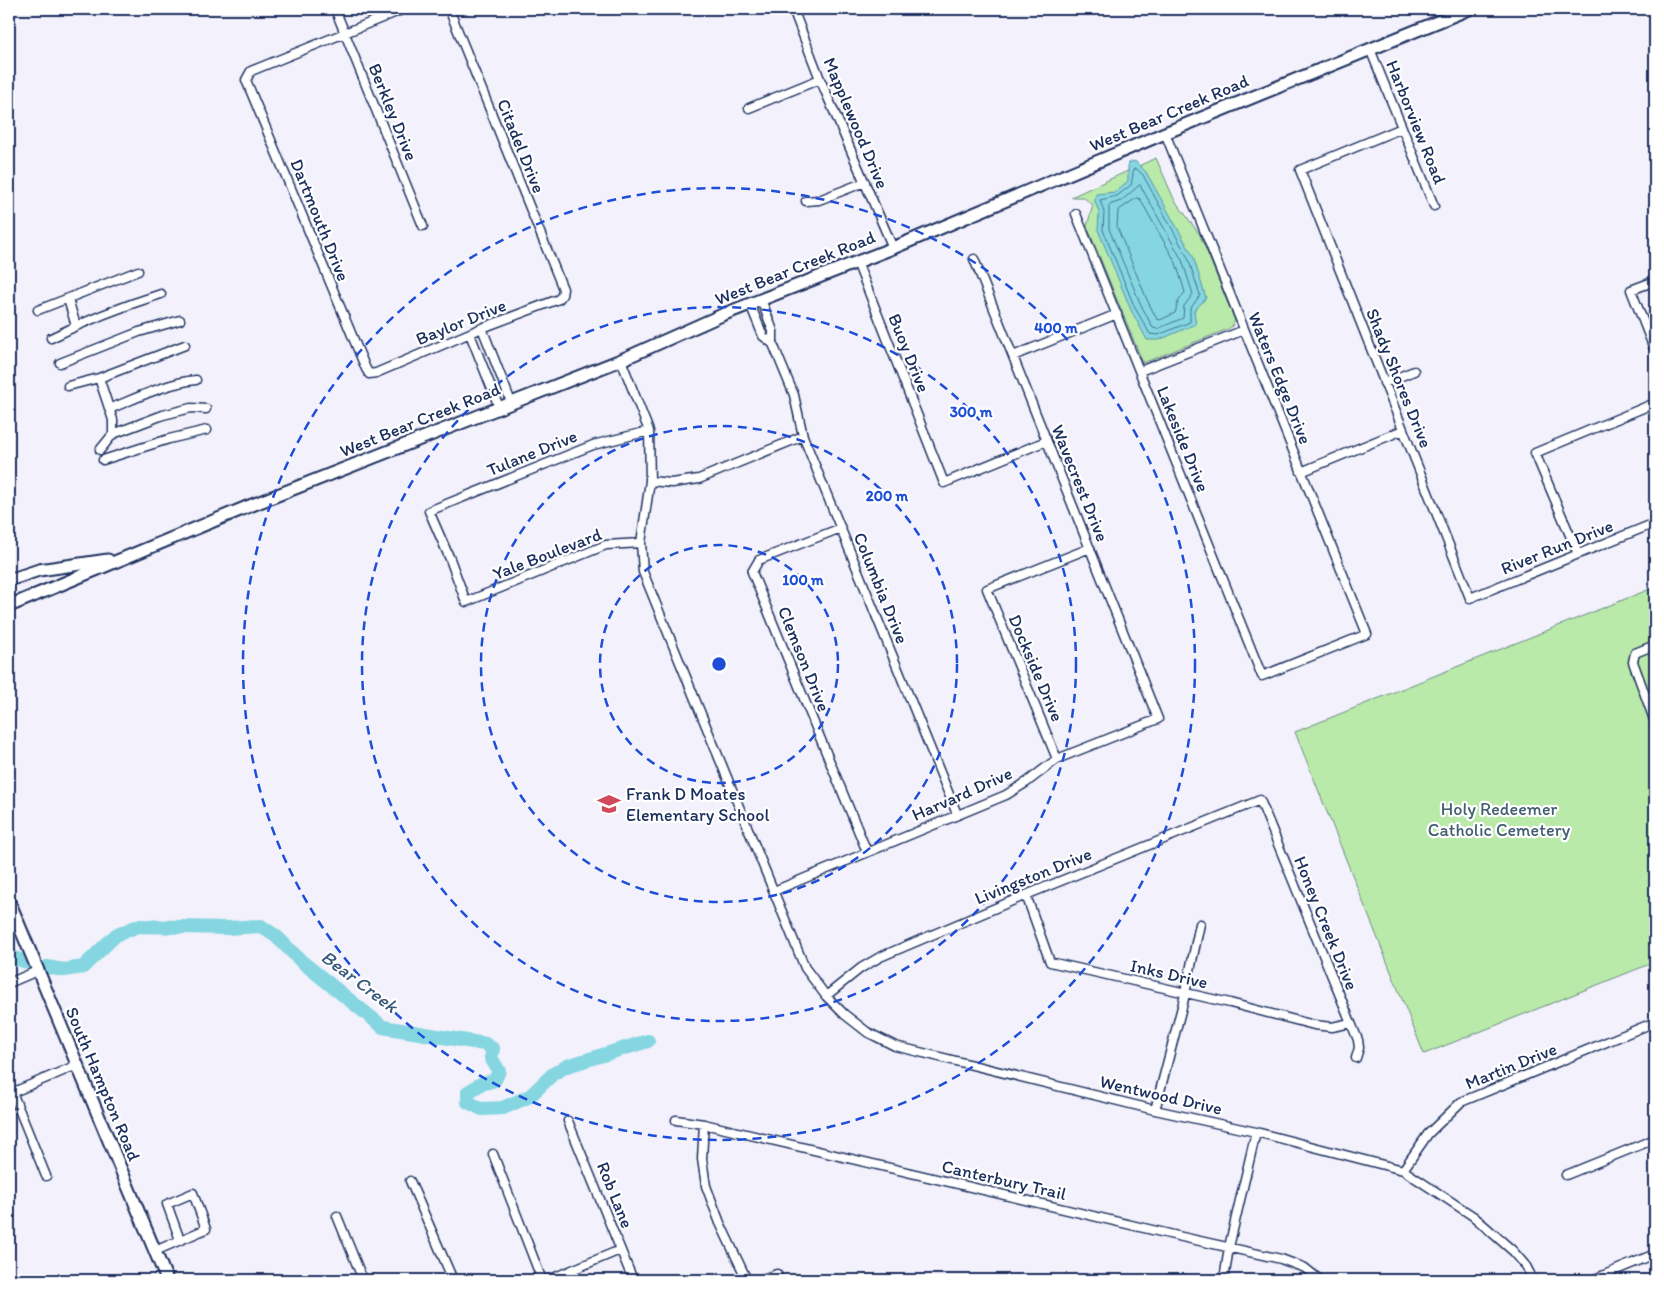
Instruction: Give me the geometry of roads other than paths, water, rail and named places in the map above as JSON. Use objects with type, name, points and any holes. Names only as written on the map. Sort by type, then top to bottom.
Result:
[{"type":"main road","name":"West Bear Creek Road","points":[[9,606],[265,500],[620,360],[755,301],[893,248],[1165,133],[1469,9]]},
{"type":"main road","name":"West Bear Creek Road","points":[[9,580],[39,570],[132,555]]},
{"type":"main road","name":"South Hampton Road","points":[[9,901],[167,1280]]},
{"type":"street","name":"Berkley Drive","points":[[335,9],[423,226]]},
{"type":"street","points":[[344,33],[404,9]]},
{"type":"street","name":"Citadel Drive","points":[[449,9],[563,289],[562,295]]},
{"type":"street","name":"Mapplewood Drive","points":[[793,9],[820,79],[893,248]]},
{"type":"street","name":"Dartmouth Drive","points":[[344,33],[251,71],[246,80],[369,374]]},
{"type":"street","name":"Harborview Road","points":[[1370,49],[1434,206]]},
{"type":"street","points":[[749,108],[820,79]]},
{"type":"street","name":"Shady Shores Drive","points":[[1402,128],[1300,170],[1470,598]]},
{"type":"street","name":"Waters Edge Drive","points":[[1165,133],[1367,634]]},
{"type":"street","points":[[806,201],[818,200],[865,182]]},
{"type":"street","name":"Lakeside Drive","points":[[1076,214],[1262,676],[1367,634]]},
{"type":"street","name":"Wavecrest Drive","points":[[974,259],[1158,719]]},
{"type":"street","name":"Buoy Drive","points":[[856,262],[944,483],[1046,440]]},
{"type":"street","points":[[38,310],[138,271]]},
{"type":"street","points":[[1655,281],[1631,290],[1655,352]]},
{"type":"street","points":[[51,338],[134,302],[161,294]]},
{"type":"street","name":"Baylor Drive","points":[[369,374],[376,373],[482,328],[559,300],[562,295]]},
{"type":"street","points":[[68,299],[76,326]]},
{"type":"street","name":"Columbia Drive","points":[[755,301],[763,336],[773,344]]},
{"type":"street","name":"Columbia Drive","points":[[755,301],[773,331],[773,344],[794,395],[803,436],[957,814]]},
{"type":"street","points":[[1012,356],[1117,314]]},
{"type":"street","points":[[60,363],[139,332],[180,320]]},
{"type":"street","points":[[482,328],[512,402]]},
{"type":"street","points":[[1140,371],[1244,330]]},
{"type":"street","points":[[470,334],[499,407]]},
{"type":"street","points":[[68,386],[99,378],[185,345]]},
{"type":"street","points":[[620,360],[649,431]]},
{"type":"street","points":[[1384,382],[1414,371]]},
{"type":"street","points":[[99,378],[113,420],[114,434]]},
{"type":"street","points":[[109,409],[161,388],[184,381],[196,380]]},
{"type":"street","points":[[1578,554],[1535,453],[1655,402]]},
{"type":"street","points":[[100,450],[114,434],[163,415],[191,408],[206,409]]},
{"type":"street","points":[[103,460],[169,439],[207,430]]},
{"type":"street","points":[[1302,472],[1404,430]]},
{"type":"street","name":"Wentwood Drive","points":[[649,431],[650,481],[642,543],[643,572],[805,968],[826,996],[867,1032],[895,1046],[1155,1110],[1256,1132],[1402,1170],[1473,1216],[1513,1251],[1526,1266],[1533,1280]]},
{"type":"street","name":"Tulane Drive","points":[[466,602],[429,511],[593,445],[649,431]]},
{"type":"street","points":[[650,481],[672,483],[699,479],[803,436]]},
{"type":"street","name":"River Run Drive","points":[[1470,598],[1655,523]]},
{"type":"street","name":"Clemson Drive","points":[[841,528],[759,560],[752,572],[867,852]]},
{"type":"street","name":"Yale Boulevard","points":[[466,602],[606,545],[642,543]]},
{"type":"street","name":"Dockside Drive","points":[[1057,758],[987,589],[1090,548]]},
{"type":"street","points":[[1655,645],[1636,653],[1633,662],[1655,722]]},
{"type":"street","name":"Harvard Drive","points":[[774,891],[1006,794],[1027,782],[1057,758],[1158,719]]},
{"type":"street","name":"Livingston Drive","points":[[826,996],[862,968],[880,957],[1026,895],[1260,800]]},
{"type":"street","name":"Honey Creek Drive","points":[[1260,800],[1358,1040],[1359,1048],[1356,1058]]},
{"type":"street","name":"Inks Drive","points":[[1026,895],[1050,962],[1314,1025],[1332,1027],[1351,1023]]},
{"type":"street","points":[[1155,1110],[1200,924]]},
{"type":"street","points":[[9,982],[38,971]]},
{"type":"street","name":"Martin Drive","points":[[1402,1170],[1428,1134],[1462,1102],[1655,1022]]},
{"type":"street","points":[[46,1176],[10,1093],[76,1065]]},
{"type":"street","name":"Canterbury Trail","points":[[676,1120],[704,1124],[1182,1238],[1282,1259],[1305,1268],[1320,1280]]},
{"type":"street","name":"Rob Lane","points":[[568,1121],[633,1280]]},
{"type":"street","points":[[704,1124],[702,1159],[706,1186],[720,1223],[747,1280]]},
{"type":"street","points":[[1224,1280],[1229,1247],[1256,1132]]},
{"type":"street","points":[[1566,1175],[1655,1140]]},
{"type":"street","points":[[493,1154],[542,1280]]},
{"type":"street","points":[[410,1181],[453,1280]]},
{"type":"street","points":[[155,1251],[206,1229],[193,1193],[167,1204],[180,1240]]},
{"type":"street","points":[[337,1216],[363,1280]]},
{"type":"street","points":[[548,1280],[620,1250]]},
{"type":"street","points":[[1592,1280],[1655,1254]]},
{"type":"street","points":[[760,1280],[777,1274]]},
{"type":"water","points":[[1135,161],[1146,172],[1193,256],[1206,298],[1194,311],[1196,324],[1159,340],[1147,340],[1131,310],[1098,230],[1099,212],[1095,202],[1096,194],[1115,192],[1128,181],[1128,163]]},
{"type":"waterway","name":"Bear Creek","points":[[47,967],[64,970],[83,967],[116,935],[138,926],[227,928],[261,926],[277,937],[301,961],[383,1027],[485,1044],[493,1049],[491,1058],[499,1071],[495,1080],[481,1084],[468,1092],[468,1102],[482,1109],[503,1108],[530,1096],[553,1074],[567,1066],[648,1041]]},
{"type":"waterway","name":"Bear Creek","points":[[9,956],[26,962]]},
{"type":"place","name":"Frank D Moates Elementary School","points":[[609,804]]},
{"type":"park label","name":"Holy Redeemer Catholic Cemetery","points":[[1499,820]]}]
